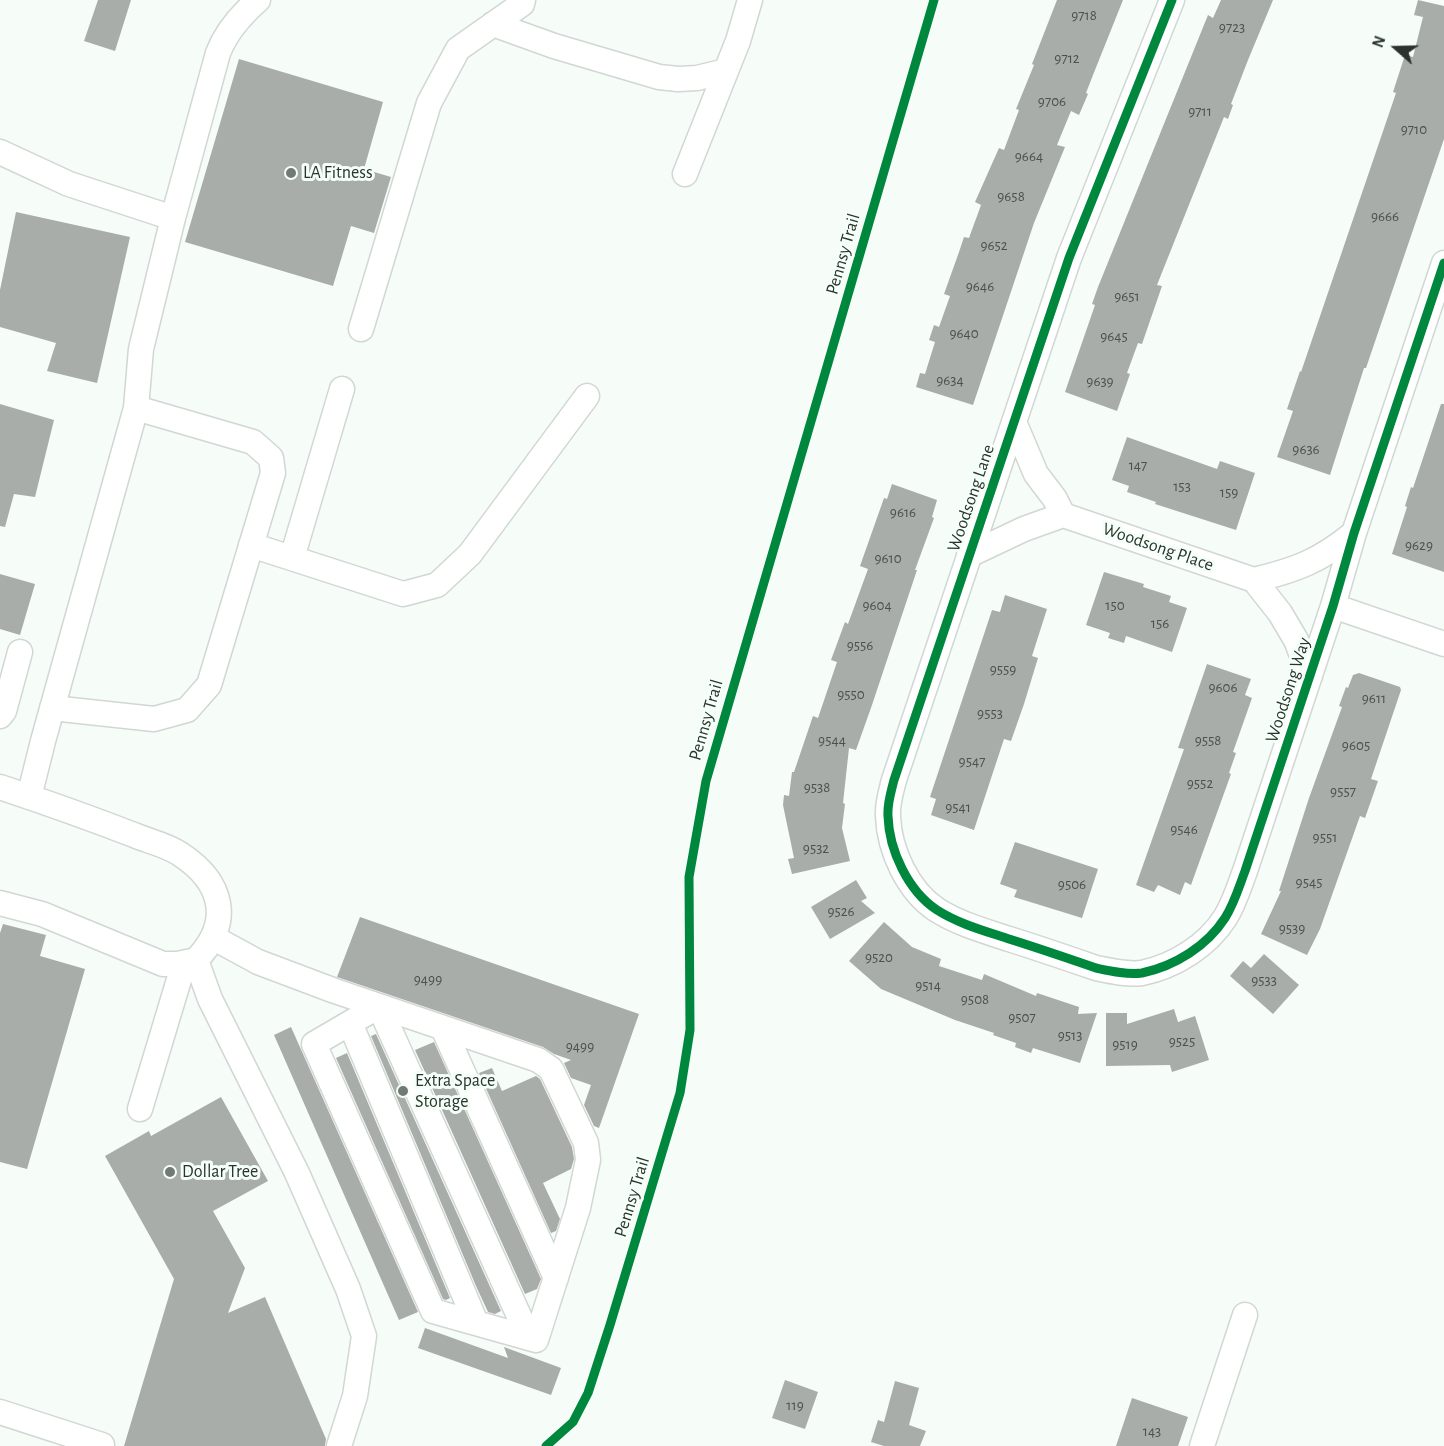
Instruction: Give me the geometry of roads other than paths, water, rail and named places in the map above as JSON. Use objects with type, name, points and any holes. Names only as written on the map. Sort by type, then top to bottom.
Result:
[{"type":"street","points":[[30,797],[52,708],[136,408],[141,349],[173,218],[218,53],[223,39],[258,0]]},
{"type":"street","points":[[361,329],[429,103],[458,50],[522,4],[523,0]]},
{"type":"street","points":[[685,174],[726,71],[750,0]]},
{"type":"street","name":"Woodsong Lane","points":[[1029,945],[968,925],[936,909],[922,896],[902,870],[889,831],[887,815],[894,780],[1069,258],[1172,0]]},
{"type":"street","points":[[494,24],[554,46],[659,77],[697,78],[726,71]]},
{"type":"street","points":[[0,152],[69,184],[173,218]]},
{"type":"street","name":"Woodsong Way","points":[[1029,945],[1096,968],[1141,973],[1199,948],[1212,935],[1234,900],[1310,676],[1354,533],[1444,263]]},
{"type":"street","points":[[292,558],[342,389]]},
{"type":"street","points":[[251,545],[403,594],[437,585],[470,554],[587,396]]},
{"type":"street","points":[[52,708],[154,719],[187,710],[208,685],[273,473],[271,458],[253,442],[136,408]]},
{"type":"street","points":[[969,555],[1024,529],[1063,515],[1036,474],[1014,422]]},
{"type":"street","name":"Woodsong Place","points":[[1063,515],[1254,580]]},
{"type":"street","points":[[1310,676],[1296,640],[1254,580],[1304,566],[1331,551],[1354,533]]},
{"type":"street","points":[[1333,606],[1444,644]]},
{"type":"street","points":[[0,717],[4,711],[20,652]]},
{"type":"street","points":[[0,787],[179,853],[196,866],[209,881],[217,900],[220,919],[214,938],[190,961],[140,1109]]},
{"type":"street","points":[[0,903],[42,914],[163,964],[190,961]]},
{"type":"street","points":[[214,938],[258,962],[538,1060],[551,1069],[586,1143],[588,1160],[578,1208],[536,1340],[433,1311],[314,1044],[379,1006]]},
{"type":"street","points":[[190,961],[297,1173],[348,1289],[364,1336],[355,1396],[339,1446]]},
{"type":"street","points":[[379,1006],[529,1338]]},
{"type":"street","points":[[350,1023],[476,1323]]},
{"type":"street","points":[[443,1028],[556,1278]]},
{"type":"street","points":[[1202,1446],[1245,1315]]},
{"type":"street","points":[[0,1412],[102,1445]]},
{"type":"place","name":"LA Fitness","points":[[291,173]]},
{"type":"place","name":"Extra Space Storage","points":[[403,1091]]},
{"type":"place","name":"Dollar Tree","points":[[170,1172]]}]
